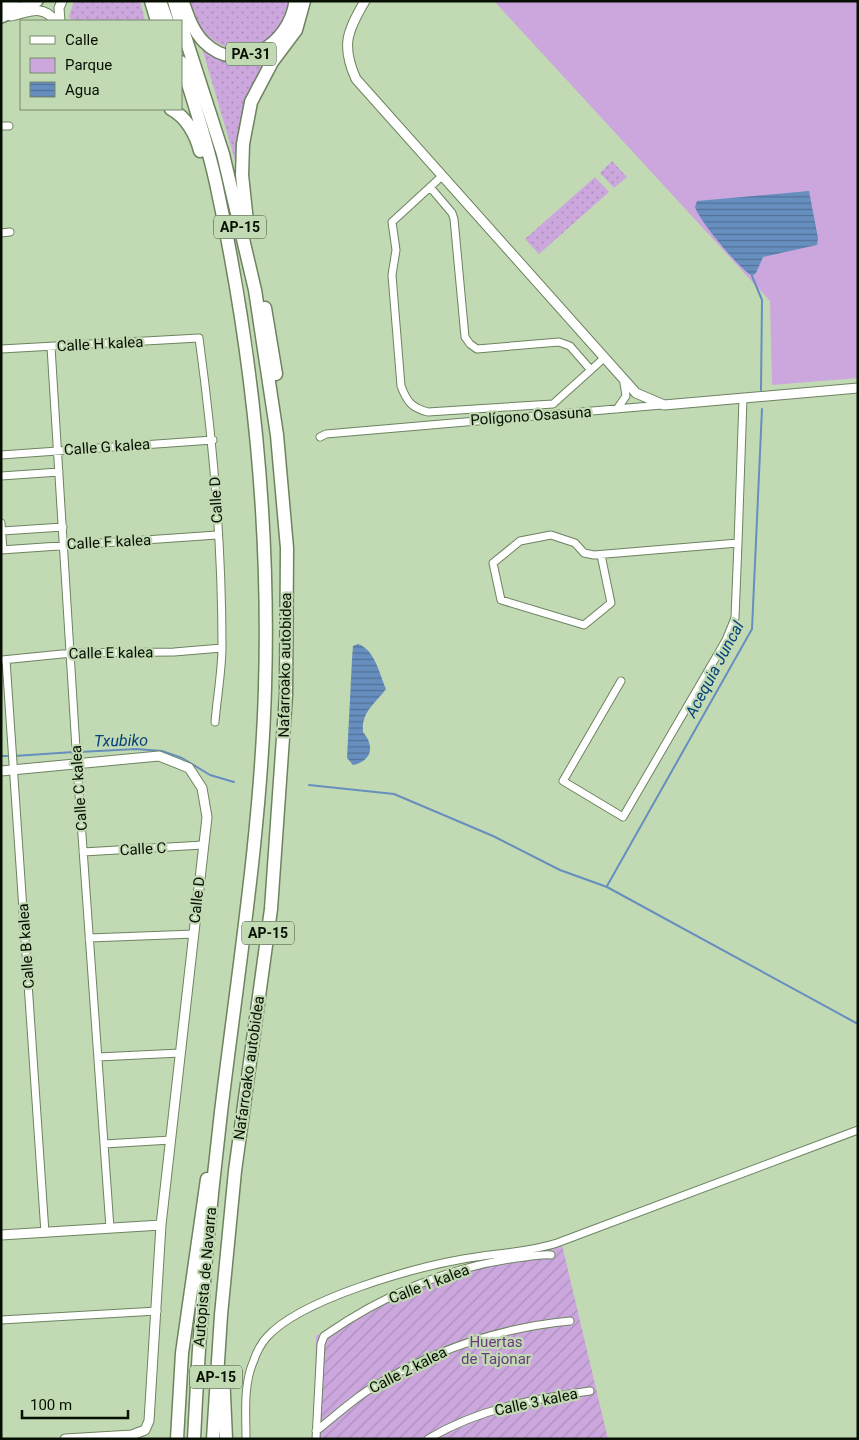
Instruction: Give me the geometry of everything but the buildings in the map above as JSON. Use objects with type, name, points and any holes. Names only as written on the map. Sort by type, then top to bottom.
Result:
[{"type":"highway","points":[[1,6],[14,1]]},
{"type":"highway","points":[[1,17],[37,1]]},
{"type":"highway","points":[[151,1],[157,20]]},
{"type":"highway","points":[[160,1],[167,20]]},
{"type":"highway","name":"Nafarroako autobidea","points":[[174,1],[180,20]]},
{"type":"highway","name":"PA-31","points":[[183,1],[191,23],[204,43],[216,50],[238,56],[254,54],[274,44],[290,22],[295,1]]},
{"type":"highway","points":[[287,548],[290,510],[286,441],[270,329],[244,209],[242,175],[247,122],[252,102],[272,62],[296,30],[304,1]]},
{"type":"highway","points":[[263,80],[296,39],[305,21],[309,1]]},
{"type":"highway","name":"Nafarroako autobidea","points":[[182,26],[222,154],[254,290],[277,435],[287,548],[286,694],[271,909],[235,1170],[221,1315]]},
{"type":"highway","name":"Nafarroako autobidea","points":[[182,65],[217,185],[219,205],[233,269],[252,394],[262,481],[266,588],[265,691],[261,758],[248,898],[221,1115]]},
{"type":"highway","points":[[172,110],[193,131],[209,186],[219,205]]},
{"type":"highway","points":[[181,1439],[187,1312],[211,1151],[221,1115]]},
{"type":"highway","name":"Autopista de Navarra","points":[[194,1439],[199,1338],[221,1115]]},
{"type":"highway","points":[[221,1315],[226,1439]]},
{"type":"highway","name":"Autopista de Navarra","points":[[213,1439],[221,1315]]},
{"type":"highway","points":[[177,1439],[182,1353],[185,1338]]},
{"type":"street","points":[[60,20],[59,8],[62,1]]},
{"type":"street","points":[[365,1],[349,30],[346,46],[349,63],[356,79],[624,383],[636,393],[664,405]]},
{"type":"street","points":[[1,17],[38,10],[47,12],[55,20]]},
{"type":"street","points":[[441,177],[391,225],[396,241],[392,275],[401,386],[407,400],[415,408],[428,412],[553,404],[603,358]]},
{"type":"street","points":[[430,187],[452,213],[454,219],[465,337],[470,344],[477,349],[559,342],[570,346],[590,369]]},
{"type":"street","points":[[1,233],[10,232]]},
{"type":"street","name":"Calle H kalea","points":[[1,349],[199,338]]},
{"type":"street","name":"Calle D","points":[[199,338],[213,440],[222,648],[215,722]]},
{"type":"street","name":"Calle C kalea","points":[[51,347],[56,451],[72,653],[77,766],[110,1228]]},
{"type":"street","points":[[617,409],[626,396],[624,383]]},
{"type":"street","name":"Polígono Osasuna","points":[[320,437],[326,434],[419,424],[743,399],[858,388]]},
{"type":"street","points":[[622,681],[563,782],[623,817],[726,640],[735,618],[743,399]]},
{"type":"street","name":"Calle G kalea","points":[[1,455],[213,440]]},
{"type":"street","points":[[1,476],[59,472]]},
{"type":"street","points":[[1,523],[2,550]]},
{"type":"street","points":[[2,531],[63,527]]},
{"type":"street","name":"Calle F kalea","points":[[2,550],[63,544],[217,535]]},
{"type":"street","points":[[601,554],[611,603],[584,625],[501,600],[493,563],[520,541],[551,535],[575,543],[584,553],[601,554],[738,543]]},
{"type":"street","name":"Calle E kalea","points":[[4,660],[72,653],[174,652],[222,648]]},
{"type":"street","name":"Calle B kalea","points":[[4,660],[14,770],[45,1233]]},
{"type":"street","name":"Calle D","points":[[1,771],[77,766],[159,756],[189,768],[202,788],[206,817],[204,845],[161,1225],[149,1421],[142,1432],[124,1437]]},
{"type":"street","name":"Calle C","points":[[83,852],[204,845]]},
{"type":"street","points":[[89,938],[194,934]]},
{"type":"street","points":[[98,1057],[180,1053]]},
{"type":"street","points":[[246,1439],[246,1392],[253,1360],[266,1337],[287,1321],[338,1294],[433,1265],[466,1258],[532,1251],[858,1130]]},
{"type":"street","points":[[104,1144],[171,1140]]},
{"type":"street","points":[[1,1236],[161,1225]]},
{"type":"street","name":"Calle 1 kalea","points":[[316,1431],[321,1344],[324,1336],[340,1325],[411,1287],[490,1262],[551,1255]]},
{"type":"street","points":[[1,1320],[157,1311]]},
{"type":"street","name":"Calle 2 kalea","points":[[316,1431],[366,1392],[403,1370],[439,1352],[531,1325],[570,1321]]},
{"type":"street","name":"Calle 3 kalea","points":[[428,1439],[464,1420],[507,1405],[590,1391]]},
{"type":"street","points":[[316,1431],[316,1439]]},
{"type":"street","points":[[66,1439],[124,1437]]},
{"type":"green space","points":[[74,1],[140,1],[145,20],[71,20],[69,16]]},
{"type":"green space","points":[[188,1],[287,1],[287,14],[279,30],[263,43],[243,49],[233,48],[213,40],[204,32]]},
{"type":"green space","points":[[494,1],[858,1],[858,378],[772,385],[770,301]]},
{"type":"green space","points":[[202,48],[218,54],[244,58],[270,54],[237,167]]},
{"type":"green space","points":[[612,161],[627,177],[614,188],[600,173]]},
{"type":"green space","points":[[595,177],[609,192],[539,254],[525,239]]},
{"type":"green space","name":"Huertas de Tajonar","points":[[562,1245],[608,1439],[314,1439],[316,1336],[372,1302],[432,1276],[532,1254]]},
{"type":"water","points":[[809,191],[818,238],[817,245],[763,257],[756,273],[752,276],[720,244],[704,223],[695,207],[697,201]]},
{"type":"water","points":[[358,644],[369,651],[379,669],[386,689],[364,719],[363,732],[369,742],[370,752],[364,760],[353,765],[347,758],[353,646]]},
{"type":"waterway","name":"Acequia Juncal","points":[[752,276],[762,300],[761,390]]},
{"type":"waterway","name":"Acequia Juncal","points":[[607,886],[752,629],[762,409]]},
{"type":"waterway","name":"Txubiko","points":[[79,752],[136,749],[162,751],[182,758],[210,775],[234,782]]},
{"type":"waterway","name":"Txubiko","points":[[14,756],[74,752]]},
{"type":"waterway","name":"Txubiko","points":[[1,756],[9,756]]},
{"type":"waterway","name":"Acequia Juncal","points":[[309,785],[394,794],[493,836],[560,870],[607,887],[858,1024]]}]
